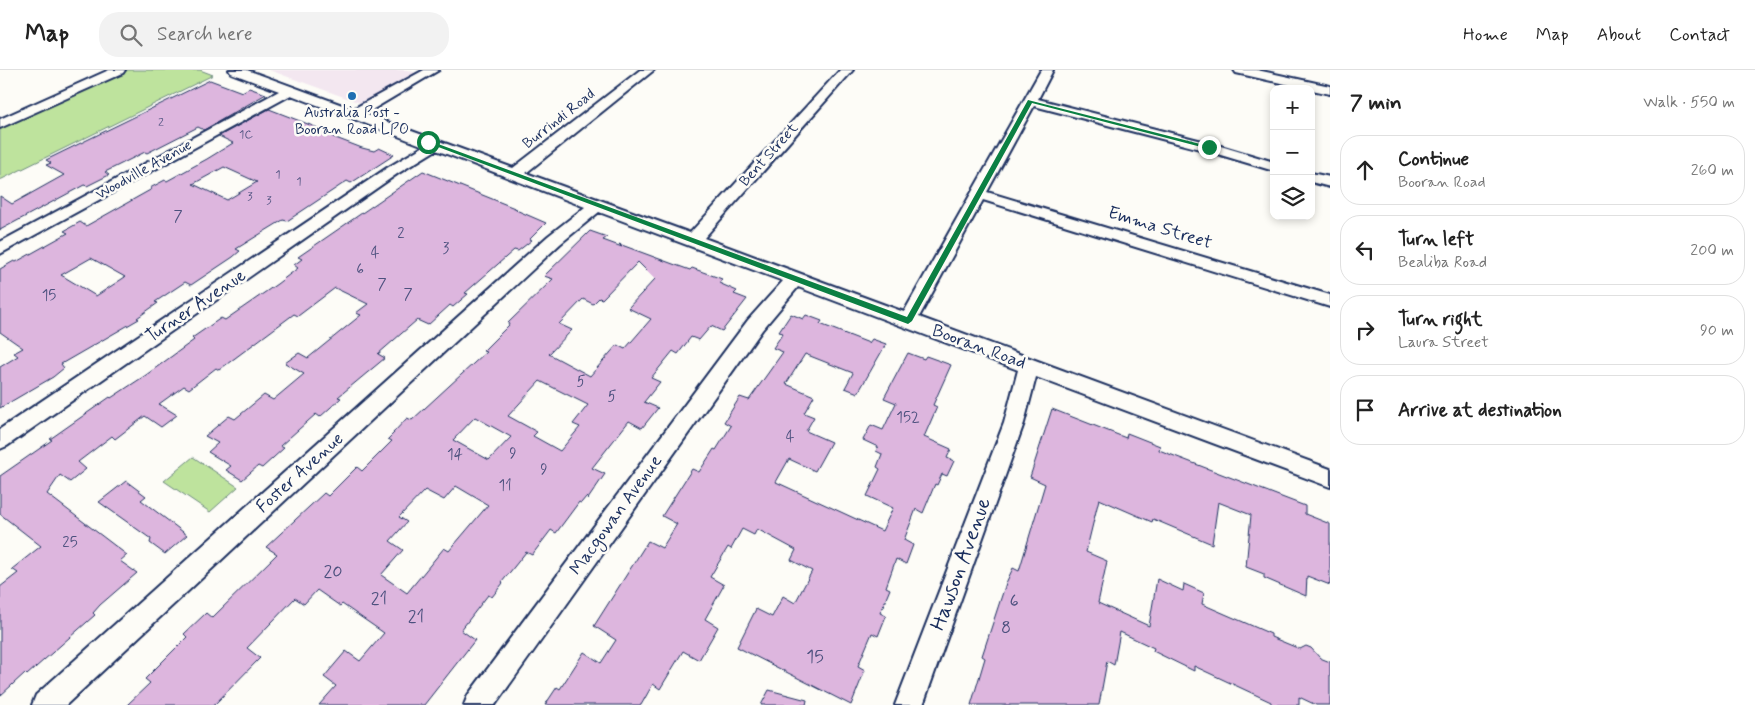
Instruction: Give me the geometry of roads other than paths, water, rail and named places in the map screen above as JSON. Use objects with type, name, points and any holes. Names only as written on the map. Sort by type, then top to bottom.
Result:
[{"type":"street","points":[[0,124],[120,70]]},
{"type":"street","points":[[356,116],[433,70]]},
{"type":"street","name":"Burrindi Road","points":[[515,174],[648,70]]},
{"type":"street","name":"Bent Street","points":[[692,240],[847,70]]},
{"type":"street","points":[[908,321],[1047,70]]},
{"type":"street","points":[[1240,70],[1330,90]]},
{"type":"street","name":"Booran Road","points":[[241,71],[289,91],[1330,478]]},
{"type":"street","name":"Woodville Avenue","points":[[0,249],[289,91]]},
{"type":"street","points":[[1030,101],[1209,147],[1270,166]]},
{"type":"street","name":"Turner Avenue","points":[[0,440],[431,144]]},
{"type":"street","points":[[1315,178],[1330,182]]},
{"type":"street","name":"Emma Street","points":[[978,194],[1330,301]]},
{"type":"street","name":"Foster Avenue","points":[[46,705],[593,204]]},
{"type":"street","name":"Macgowan Avenue","points":[[478,705],[791,277]]},
{"type":"street","name":"Hawson Avenue","points":[[909,705],[1014,423],[1034,386],[1035,368]]},
{"type":"place","name":"Australia Post - Booran Road LPO","points":[[352,96]]}]
